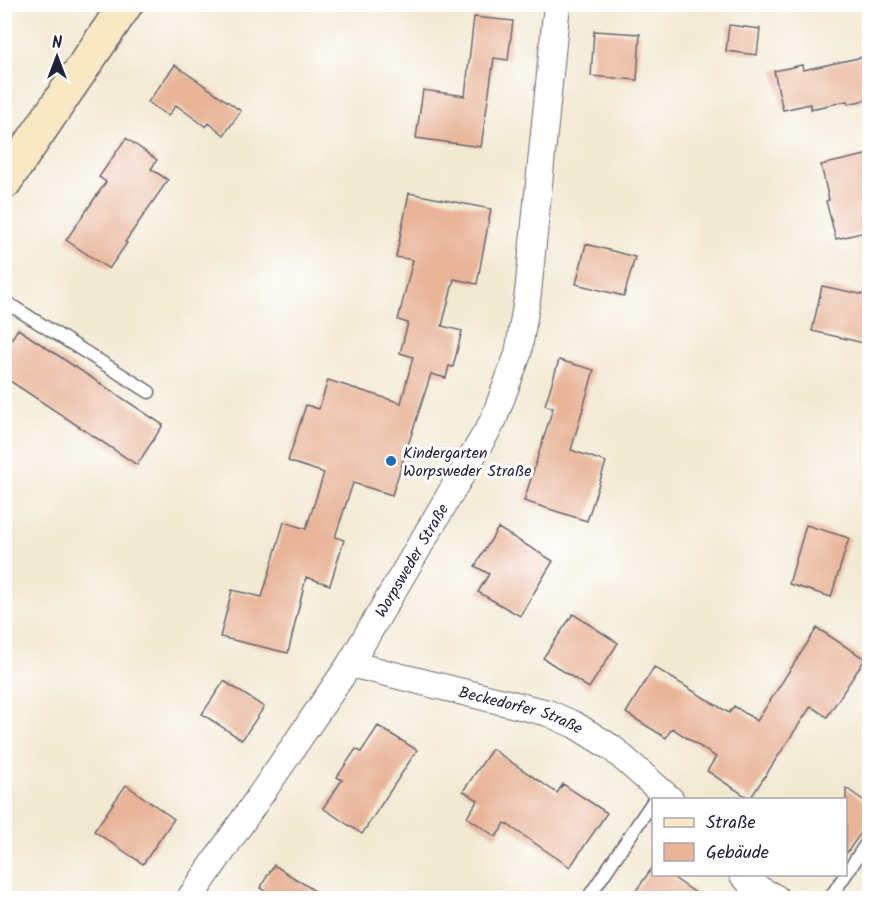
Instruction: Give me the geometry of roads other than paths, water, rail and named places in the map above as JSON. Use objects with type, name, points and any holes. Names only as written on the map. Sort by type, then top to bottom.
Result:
[{"type":"main road","points":[[4,183],[126,4]]},
{"type":"street","name":"Worpsweder Straße","points":[[190,898],[350,664],[493,421],[518,354],[528,293],[557,4]]},
{"type":"street","name":"Beckedorfer Straße","points":[[350,664],[548,713],[575,724],[612,748],[660,797]]},
{"type":"street","points":[[744,876],[753,886],[776,898]]},
{"type":"lane","points":[[4,301],[149,392]]},
{"type":"lane","points":[[588,898],[652,808]]},
{"type":"lane","points":[[847,872],[870,838]]},
{"type":"lane","points":[[830,898],[845,876]]},
{"type":"place","name":"Kindergarten Worpsweder Straße","points":[[391,461]]}]
